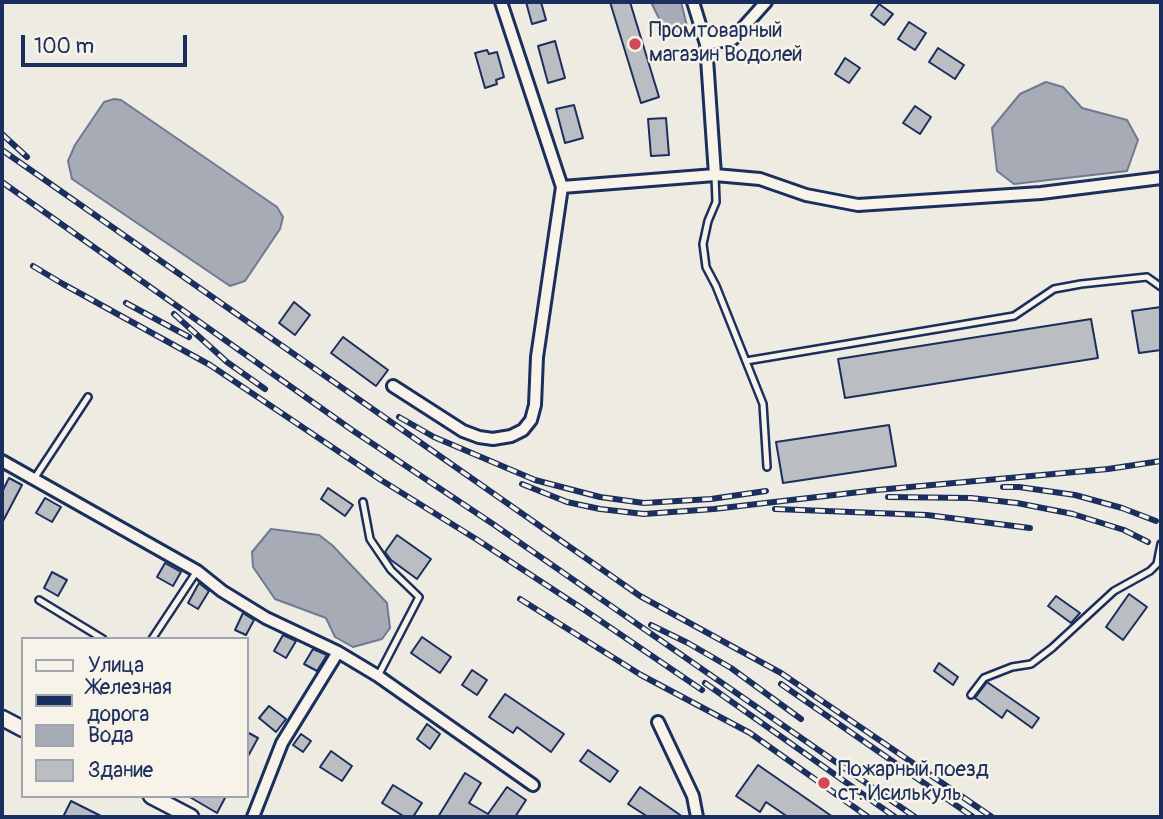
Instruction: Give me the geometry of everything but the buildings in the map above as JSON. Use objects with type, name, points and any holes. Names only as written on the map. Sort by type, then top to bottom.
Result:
[{"type":"street","points":[[393,386],[463,431],[478,437],[493,439],[511,436],[523,430],[531,420],[537,357],[562,187],[500,2]]},
{"type":"street","points":[[693,2],[706,44],[715,175]]},
{"type":"street","points":[[706,44],[733,39],[766,2]]},
{"type":"street","points":[[562,187],[715,175],[760,179],[806,195],[858,205],[1041,193],[1161,178]]},
{"type":"street","points":[[2,461],[197,571],[222,591],[266,618],[338,652],[378,676],[533,785]]},
{"type":"street","points":[[253,817],[282,743],[338,652]]},
{"type":"street","points":[[2,719],[21,728]]},
{"type":"street","points":[[659,722],[693,796],[697,817]]},
{"type":"street","points":[[155,798],[191,817]]},
{"type":"lane","points":[[715,175],[716,202],[703,244],[706,267],[763,404],[767,467]]},
{"type":"lane","points":[[746,361],[1014,316],[1054,289],[1081,284],[1147,277],[1161,287]]},
{"type":"lane","points":[[33,479],[88,397]]},
{"type":"lane","points":[[363,502],[370,539],[391,570],[419,597],[378,676]]},
{"type":"lane","points":[[971,695],[984,678],[1012,667],[1031,664],[1114,591],[1150,571],[1157,564],[1161,544]]},
{"type":"lane","points":[[153,637],[197,571]]},
{"type":"lane","points":[[39,600],[100,637]]},
{"type":"water","points":[[651,2],[681,2],[688,30],[667,35]]},
{"type":"water","points":[[1046,82],[1063,87],[1082,108],[1127,120],[1138,140],[1127,171],[1014,184],[997,171],[992,128],[1020,94]]},
{"type":"water","points":[[121,100],[277,207],[283,217],[280,229],[245,281],[230,286],[72,179],[68,161],[75,145],[104,102]]},
{"type":"water","points":[[271,529],[319,535],[332,545],[387,603],[390,628],[382,639],[353,647],[335,637],[326,618],[275,599],[253,567],[252,552]]},
{"type":"railway","points":[[2,134],[27,157]]},
{"type":"railway","points":[[2,150],[640,596],[781,673],[992,817]]},
{"type":"railway","points":[[2,182],[352,430],[493,524],[915,817]]},
{"type":"railway","points":[[33,266],[210,365],[702,690]]},
{"type":"railway","points":[[126,303],[189,337]]},
{"type":"railway","points":[[174,314],[227,362],[265,389]]},
{"type":"railway","points":[[399,417],[434,437],[535,480],[600,497],[644,503],[711,499],[766,491]]},
{"type":"railway","points":[[522,484],[567,502],[644,514],[1108,469],[1161,461]]},
{"type":"railway","points":[[1003,487],[1075,495],[1156,521]]},
{"type":"railway","points":[[888,497],[971,498],[1017,503],[1073,514],[1124,530],[1148,542]]},
{"type":"railway","points":[[775,509],[927,515],[1030,528]]},
{"type":"railway","points":[[520,599],[641,675],[750,733],[868,817]]},
{"type":"railway","points":[[651,625],[731,668],[801,719]]},
{"type":"railway","points":[[705,683],[895,817]]},
{"type":"railway","points":[[781,684],[973,817]]},
{"type":"place","name":"Промтоварный магазин Водолей","points":[[635,44]]},
{"type":"place","name":"Пожарный поезд ст. Исилькуль","points":[[824,783]]}]
